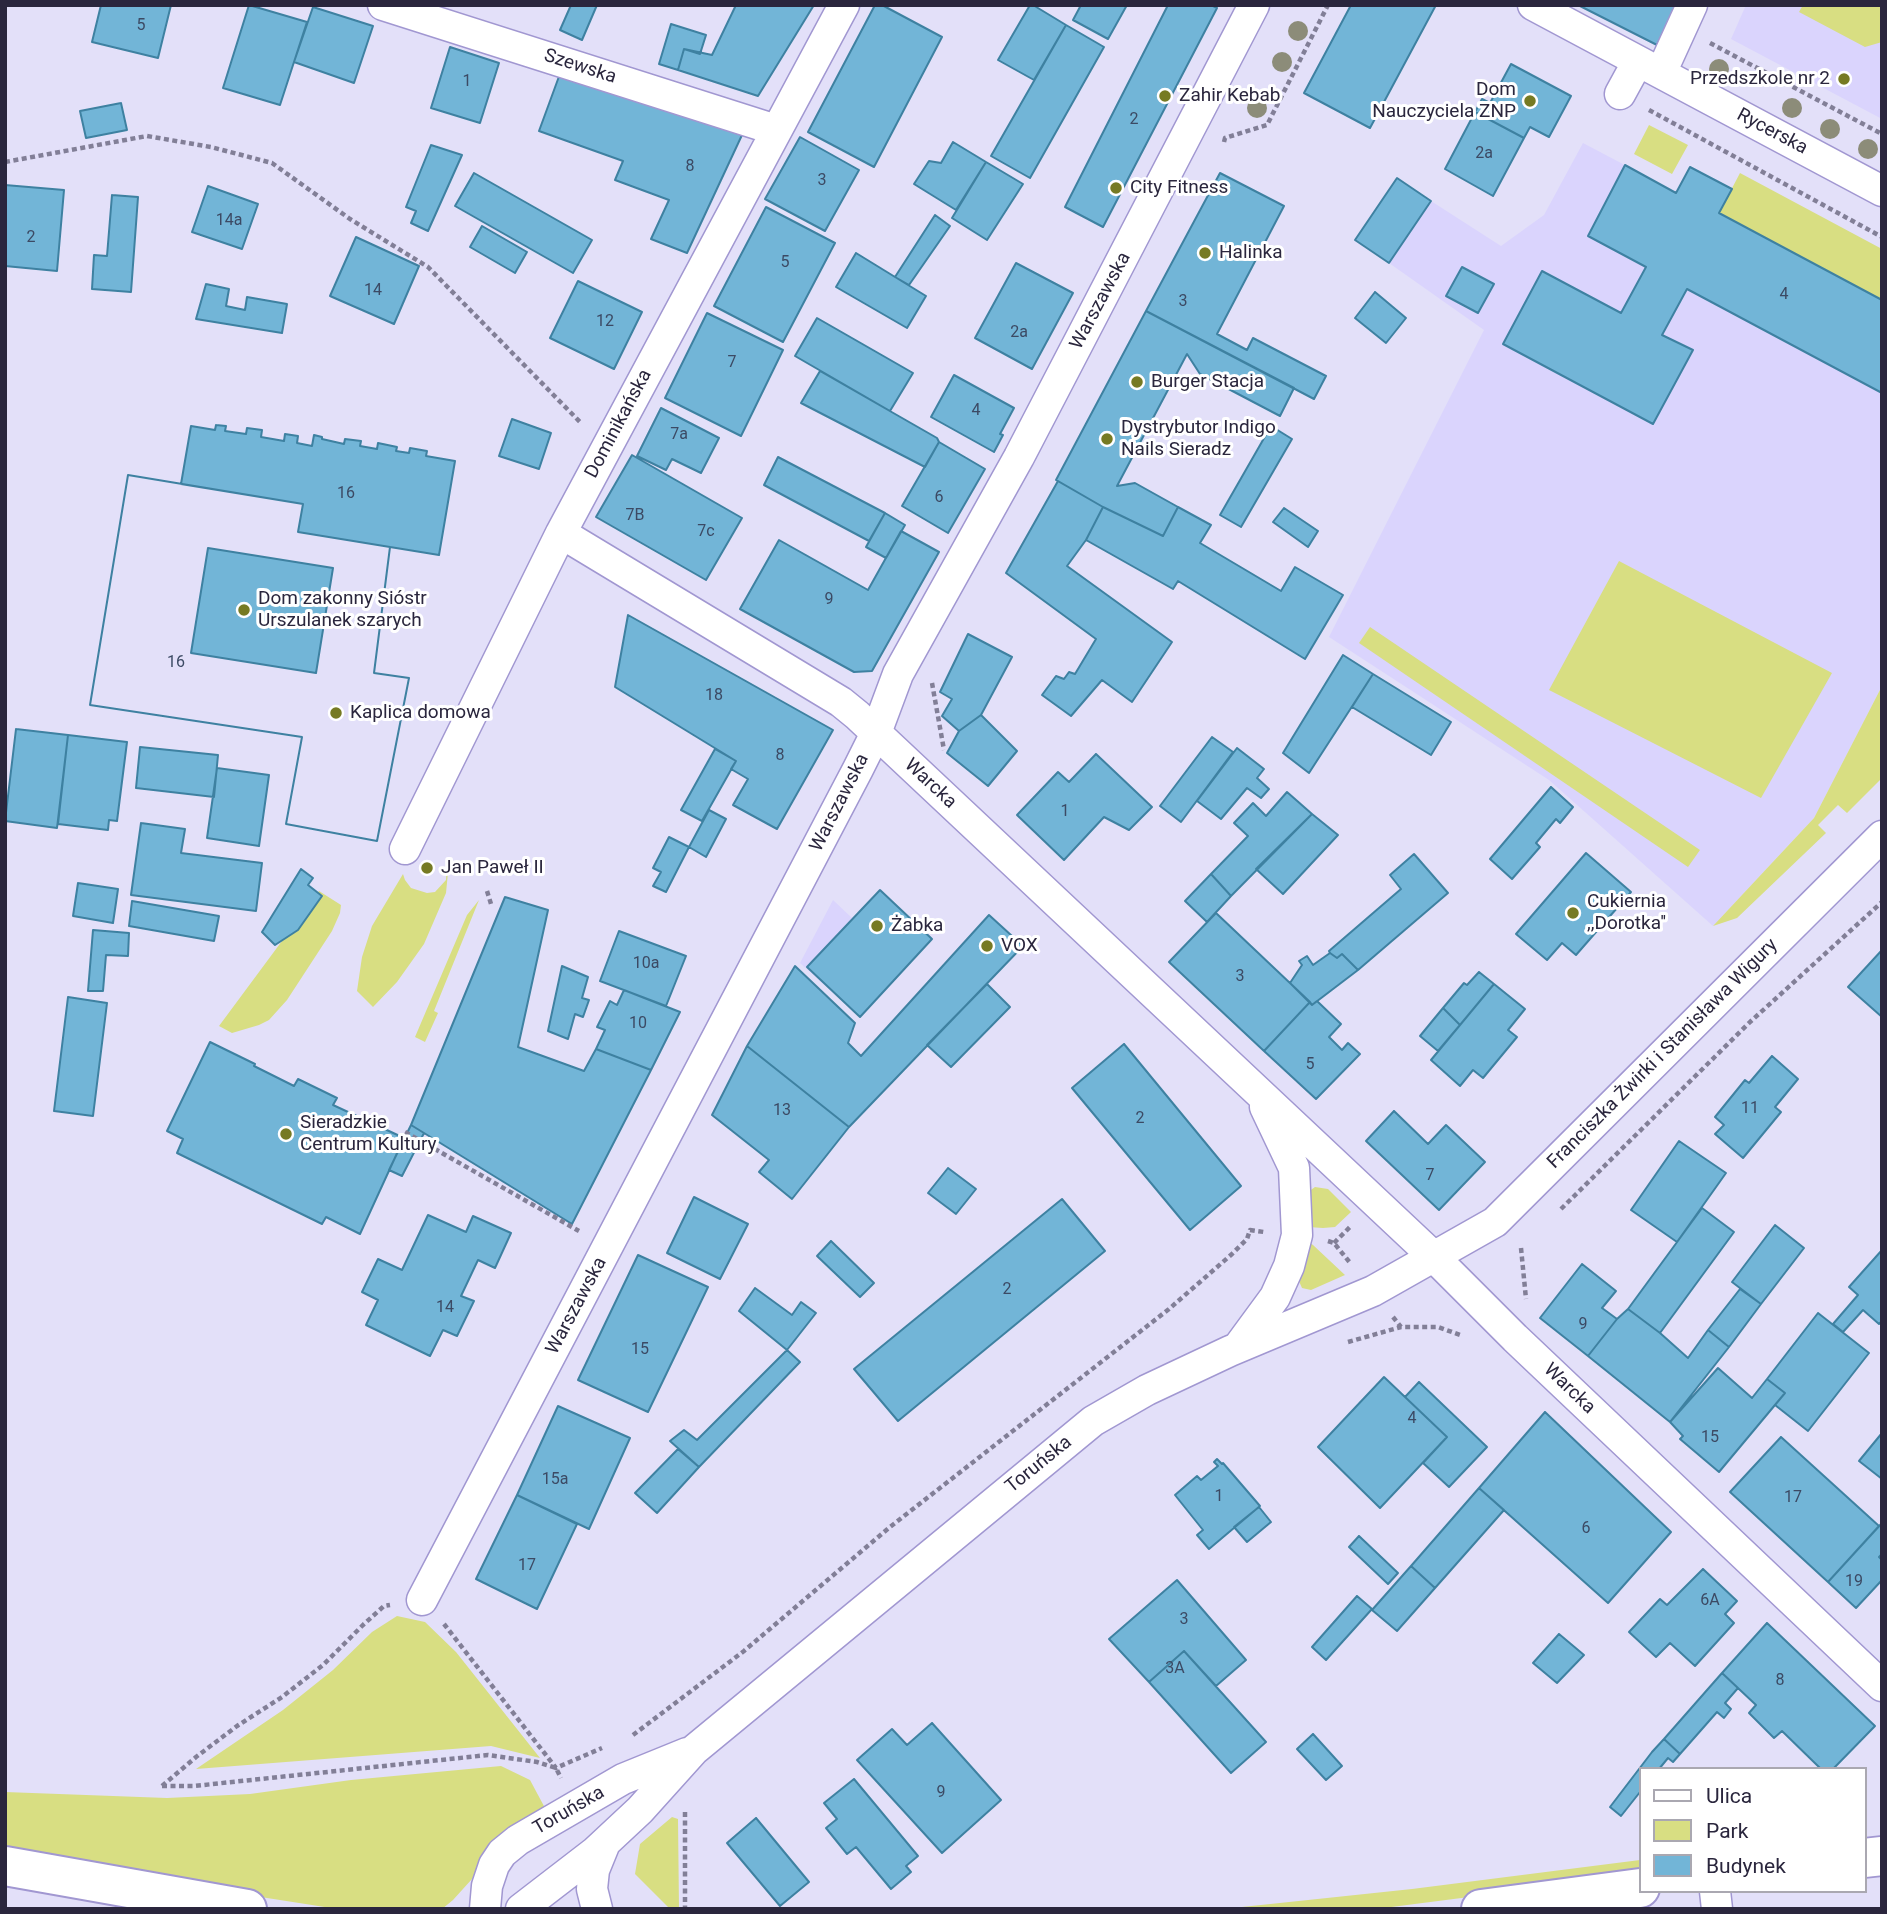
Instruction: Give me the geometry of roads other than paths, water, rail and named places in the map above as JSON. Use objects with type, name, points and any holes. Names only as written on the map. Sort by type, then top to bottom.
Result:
[{"type":"main road","points":[[5,1866],[247,1909]]},
{"type":"main road","points":[[1480,1909],[1638,1888]]},
{"type":"street","name":"Szewska","points":[[383,5],[460,16],[776,130]]},
{"type":"street","name":"Dominikańska","points":[[405,849],[561,533],[844,5]]},
{"type":"street","name":"Warszawska","points":[[422,1600],[876,733],[898,674],[1019,457],[1254,5]]},
{"type":"street","name":"Rycerska","points":[[1533,5],[1882,191]]},
{"type":"street","points":[[1620,94],[1649,67],[1687,16]]},
{"type":"street","name":"Warcka","points":[[561,533],[841,702],[1434,1257],[1525,1348],[1882,1686]]},
{"type":"street","name":"Franciszka Żwirki i Stanisława Wigury","points":[[1434,1257],[1495,1222],[1882,836]]},
{"type":"street","name":"Warcka","points":[[1239,1347],[1275,1297],[1289,1266],[1297,1235],[1294,1168],[1257,1091]]},
{"type":"street","name":"Toruńska","points":[[521,1909],[605,1843],[640,1810],[694,1750],[1093,1421],[1147,1390],[1239,1347],[1373,1291],[1434,1257]]},
{"type":"street","name":"Toruńska","points":[[485,1909],[487,1886],[494,1865],[502,1853],[518,1840],[623,1779],[694,1750]]},
{"type":"street","name":"Toruńska","points":[[597,1909],[592,1889],[594,1870],[605,1843]]},
{"type":"place","name":"Przedszkole nr 2","points":[[1844,79]]},
{"type":"place","name":"Zahir Kebab","points":[[1165,96]]},
{"type":"place","name":"Dom Nauczyciela ZNP","points":[[1530,101]]},
{"type":"place","name":"City Fitness","points":[[1116,188]]},
{"type":"place","name":"Halinka","points":[[1205,253]]},
{"type":"place","name":"Burger Stacja","points":[[1137,382]]},
{"type":"place","name":"Dystrybutor Indigo Nails Sieradz","points":[[1107,439]]},
{"type":"place","name":"Dom zakonny Sióstr Urszulanek szarych","points":[[244,610]]},
{"type":"place","name":"Kaplica domowa","points":[[336,713]]},
{"type":"place","name":"Jan Paweł II","points":[[427,868]]},
{"type":"place","name":"Cukiernia ,,Dorotka''","points":[[1573,913]]},
{"type":"place","name":"Żabka","points":[[877,926]]},
{"type":"place","name":"VOX","points":[[987,946]]},
{"type":"place","name":"Sieradzkie Centrum Kultury","points":[[286,1134]]}]
